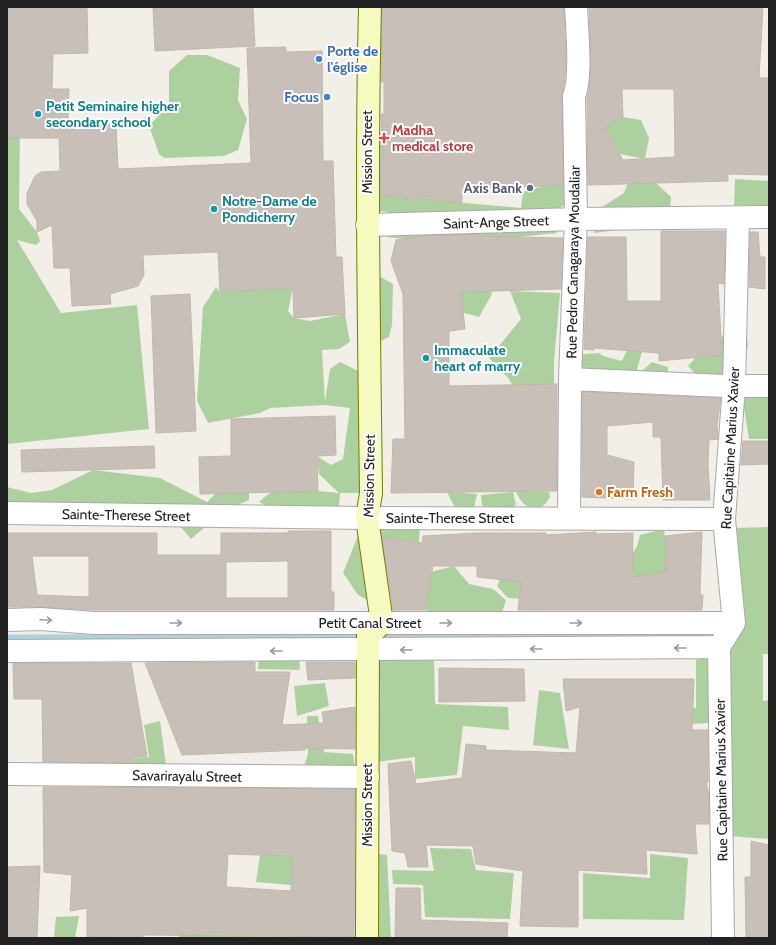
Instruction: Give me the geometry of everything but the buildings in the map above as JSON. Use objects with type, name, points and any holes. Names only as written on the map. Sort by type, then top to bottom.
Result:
[{"type":"street","name":"Mission Street","points":[[367,938],[368,636],[382,623],[367,518],[371,493],[367,225],[367,118],[370,7]]},
{"type":"street","name":"Rue Pedro Canagaraya Moudaliar","points":[[570,518],[570,379],[576,220],[574,96],[577,89],[578,48],[576,7]]},
{"type":"street","name":"Saint-Ange Street","points":[[367,225],[653,218],[769,217]]},
{"type":"street","name":"Rue Capitaine Marius Xavier","points":[[734,623],[724,520],[734,386],[738,218]]},
{"type":"street","points":[[570,379],[734,386],[769,386]]},
{"type":"street","name":"Sainte-Therese Street","points":[[7,513],[367,518],[724,520]]},
{"type":"street","name":"Petit Canal Street","points":[[7,620],[41,619],[94,623],[734,623]]},
{"type":"street","points":[[719,647],[734,623]]},
{"type":"street","name":"Rue Capitaine Marius Xavier","points":[[719,647],[723,938]]},
{"type":"street","name":"Petit Canal Street","points":[[7,651],[719,647]]},
{"type":"street","name":"Savarirayalu Street","points":[[7,774],[368,777]]},
{"type":"green space","points":[[187,55],[207,55],[240,68],[238,100],[247,119],[238,150],[224,156],[164,158],[159,154],[149,126],[169,104],[169,71]]},
{"type":"green space","points":[[378,101],[381,145],[392,154],[391,186],[396,197],[521,208],[523,192],[543,186],[557,173],[572,180],[571,200],[555,211],[557,233],[489,240],[443,259],[405,239],[386,237],[386,231],[392,225],[388,212],[373,210]]},
{"type":"green space","points":[[623,117],[641,120],[649,138],[645,159],[620,154],[604,127]]},
{"type":"green space","points":[[7,125],[20,125],[19,209],[37,232],[40,241],[36,245],[17,240],[61,313],[137,305],[149,429],[7,444]]},
{"type":"green space","points":[[735,179],[769,181],[769,207],[734,205]]},
{"type":"green space","points":[[628,183],[656,183],[671,197],[670,211],[626,229],[594,233],[591,214],[624,193]]},
{"type":"green space","points":[[483,269],[492,294],[479,317],[460,312],[419,272]]},
{"type":"green space","points":[[379,276],[393,284],[392,325],[389,337],[375,344]]},
{"type":"green space","points":[[216,287],[220,292],[293,288],[288,311],[294,318],[310,321],[345,314],[350,342],[339,349],[322,350],[325,402],[330,369],[340,362],[358,371],[371,394],[371,493],[340,493],[339,507],[278,512],[259,502],[282,486],[294,481],[308,478],[318,491],[339,493],[319,474],[317,456],[331,465],[343,459],[350,408],[325,405],[270,408],[260,413],[208,423],[197,401],[203,307]]},
{"type":"green space","points":[[510,291],[560,293],[554,362],[554,390],[520,399],[509,379],[489,358],[521,319]]},
{"type":"green space","points":[[728,326],[738,328],[747,336],[748,348],[729,367],[732,378],[701,380],[688,366],[695,358],[712,356]]},
{"type":"green space","points":[[627,350],[642,352],[632,386],[577,376],[571,355],[599,353],[603,356],[622,361]]},
{"type":"green space","points":[[652,362],[668,367],[668,376],[641,372]]},
{"type":"green space","points":[[741,389],[769,392],[769,439],[749,439]]},
{"type":"green space","points":[[93,470],[160,478],[207,502],[220,489],[249,490],[249,500],[224,511],[191,539],[180,526],[7,519],[7,487],[31,493],[52,490]]},
{"type":"green space","points":[[447,492],[477,494],[474,508],[455,508]]},
{"type":"green space","points":[[513,492],[516,505],[504,513],[492,514],[482,505],[481,495]]},
{"type":"green space","points":[[516,492],[549,492],[550,497],[541,507],[532,509],[523,503]]},
{"type":"green space","points":[[365,518],[420,523],[419,542],[378,541],[376,605],[358,595],[343,573]]},
{"type":"green space","points":[[769,527],[769,654],[763,654],[763,701],[769,700],[769,839],[728,836],[732,528]]},
{"type":"green space","points":[[664,529],[667,595],[619,576],[637,546],[640,535]]},
{"type":"green space","points":[[454,566],[469,584],[493,589],[506,600],[501,616],[426,618],[426,604],[419,579],[434,571]]},
{"type":"green space","points":[[528,579],[525,599],[508,598],[497,586],[500,580]]},
{"type":"green space","points":[[259,655],[299,655],[300,670],[258,669]]},
{"type":"green space","points":[[713,655],[711,723],[612,727],[612,710],[696,708],[696,660]]},
{"type":"green space","points":[[434,658],[435,704],[508,707],[509,730],[463,726],[457,775],[415,779],[415,757],[376,762],[377,660]]},
{"type":"green space","points":[[325,683],[329,706],[297,716],[294,686]]},
{"type":"green space","points":[[539,690],[560,693],[569,749],[533,745]]},
{"type":"green space","points":[[307,716],[318,716],[324,752],[353,754],[356,772],[302,772],[308,754]]},
{"type":"green space","points":[[160,721],[167,772],[113,772],[116,758],[149,757],[144,725]]},
{"type":"green space","points":[[430,848],[471,849],[476,870],[514,873],[510,919],[425,917],[423,885],[393,884],[392,870],[434,871]]},
{"type":"green space","points":[[372,853],[387,855],[391,938],[371,938]]},
{"type":"green space","points":[[650,854],[688,858],[684,920],[583,919],[583,873],[650,878]]},
{"type":"green space","points":[[260,855],[293,856],[291,885],[256,882]]},
{"type":"green space","points":[[79,916],[75,938],[54,938],[56,917]]},
{"type":"green space","points":[[179,935],[297,937],[297,938],[179,938]]},
{"type":"waterway","points":[[7,638],[701,636]]},
{"type":"place","name":"Porte de l'église","points":[[319,59]]},
{"type":"place","name":"Focus","points":[[327,97]]},
{"type":"place","name":"Petit Seminaire higher secondary school","points":[[38,114]]},
{"type":"place","name":"Madha medical store","points":[[384,138]]},
{"type":"place","name":"Axis Bank","points":[[530,188]]},
{"type":"place","name":"Notre-Dame de Pondicherry","points":[[214,209]]},
{"type":"place","name":"Immaculate heart of marry","points":[[426,358]]},
{"type":"place","name":"Farm Fresh","points":[[599,492]]}]
